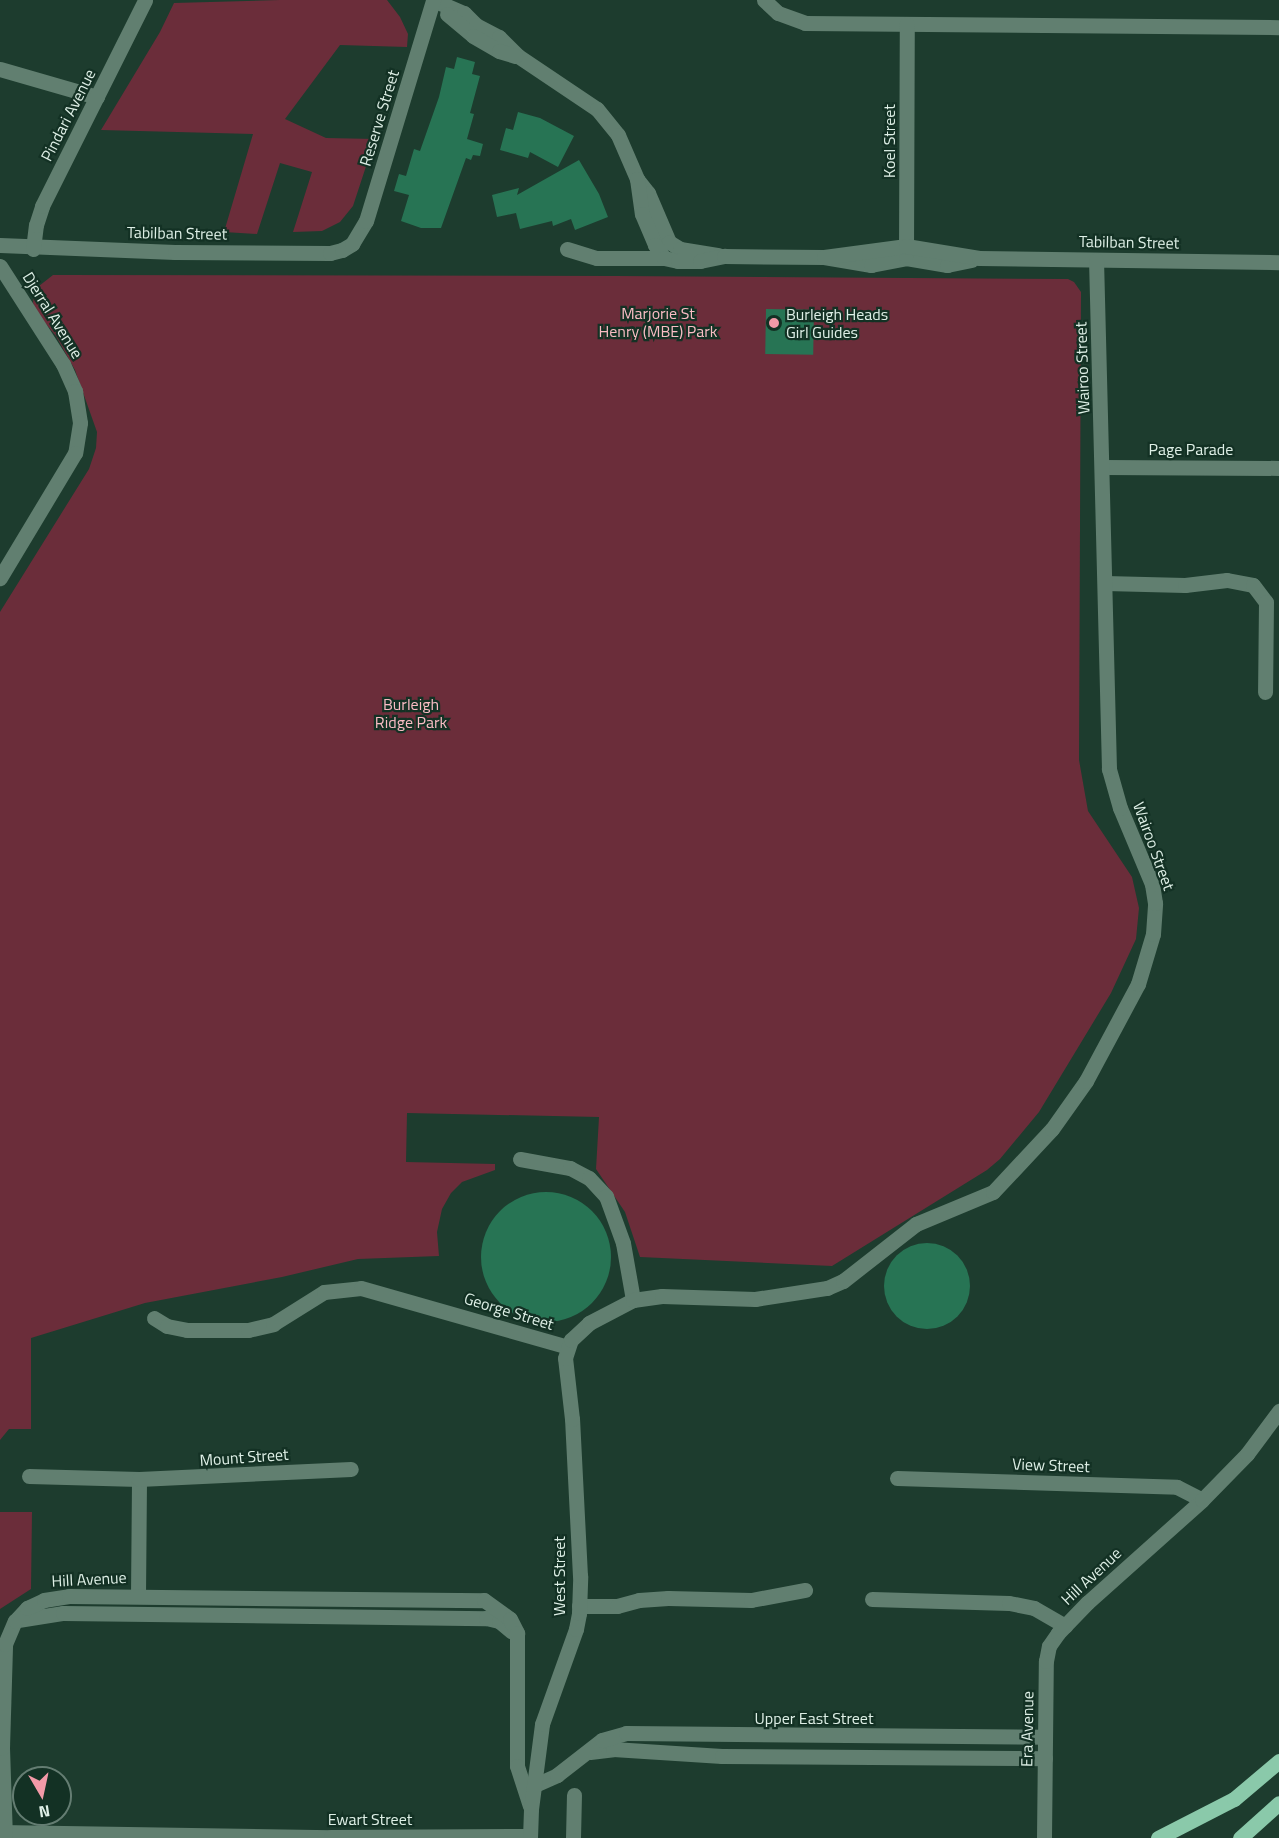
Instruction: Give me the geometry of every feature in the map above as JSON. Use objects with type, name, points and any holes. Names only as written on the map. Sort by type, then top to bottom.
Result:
[{"type":"main road","points":[[1158,1838],[1234,1799],[1279,1761]]},
{"type":"main road","points":[[1240,1838],[1279,1803]]},
{"type":"street","name":"Pindari Avenue","points":[[33,249],[36,225],[42,207],[146,0]]},
{"type":"street","points":[[764,0],[778,14],[805,22],[1279,27]]},
{"type":"street","points":[[436,2],[460,11],[476,26],[499,37],[518,57],[597,109],[618,135],[637,179],[642,214],[655,245],[669,252]]},
{"type":"street","name":"Reserve Street","points":[[352,244],[366,221],[436,2]]},
{"type":"street","name":"Koel Street","points":[[906,252],[907,24]]},
{"type":"street","points":[[0,69],[97,97]]},
{"type":"street","name":"Tabilban Street","points":[[0,245],[33,249],[330,253],[352,244]]},
{"type":"street","name":"Tabilban Street","points":[[567,249],[597,258],[669,252],[700,261],[724,256],[824,257],[906,252],[980,258],[1279,262]]},
{"type":"street","name":"Wairoo Street","points":[[971,1203],[993,1192],[1022,1165],[1052,1129],[1086,1081],[1138,984],[1153,934],[1155,903],[1152,884],[1120,808],[1110,769],[1096,260]]},
{"type":"street","name":"Djerral Avenue","points":[[0,266],[63,364],[75,391],[81,423],[75,453],[0,578]]},
{"type":"street","name":"Page Parade","points":[[1103,467],[1279,468]]},
{"type":"street","points":[[1105,583],[1185,585],[1227,580],[1253,585],[1266,602],[1265,692]]},
{"type":"street","points":[[520,1159],[570,1168],[589,1178],[606,1196],[623,1243],[633,1300]]},
{"type":"street","name":"George Street","points":[[154,1318],[166,1326],[187,1330],[248,1330],[273,1324],[324,1292],[361,1288],[567,1347],[575,1335],[589,1323],[633,1300],[662,1296],[755,1299],[827,1288],[843,1281],[916,1224],[971,1203]]},
{"type":"street","name":"West Street","points":[[531,1837],[531,1809],[545,1713],[576,1629],[579,1606],[572,1419],[565,1369],[567,1347]]},
{"type":"street","name":"Hill Avenue","points":[[872,1599],[1010,1603],[1034,1608],[1065,1626],[1202,1500],[1247,1454],[1279,1411]]},
{"type":"street","name":"Mount Street","points":[[29,1476],[139,1479],[351,1469]]},
{"type":"street","name":"View Street","points":[[897,1478],[1177,1487],[1202,1500]]},
{"type":"street","points":[[138,1595],[139,1479]]},
{"type":"street","points":[[579,1606],[617,1606],[637,1600],[668,1598],[751,1600],[805,1590]]},
{"type":"street","name":"Hill Avenue","points":[[15,1621],[27,1608],[50,1598],[138,1595],[478,1599],[496,1607],[513,1622],[518,1649],[517,1766],[531,1809]]},
{"type":"street","name":"Hill Avenue","points":[[15,1621],[36,1615],[63,1613],[489,1618],[499,1621],[508,1628],[518,1649]]},
{"type":"street","points":[[2,1835],[2,1661],[5,1644],[15,1621]]},
{"type":"street","name":"Era Avenue","points":[[1044,1838],[1047,1654],[1052,1641],[1065,1626]]},
{"type":"street","name":"Upper East Street","points":[[535,1785],[557,1775],[606,1738],[636,1732],[1045,1737]]},
{"type":"street","name":"Upper East Street","points":[[590,1752],[613,1749],[722,1756],[1045,1758]]},
{"type":"street","points":[[573,1838],[574,1795]]},
{"type":"street","name":"Ewart Street","points":[[2,1835],[531,1837]]},
{"type":"green space","points":[[387,0],[400,17],[408,34],[407,47],[340,45],[285,119],[326,138],[375,139],[353,206],[340,222],[322,231],[293,232],[312,172],[280,163],[257,234],[224,232],[253,134],[101,130],[160,32],[174,3]]},
{"type":"green space","name":"Burleigh Ridge Park","points":[[53,275],[1068,279],[1074,282],[1081,292],[1079,760],[1088,811],[1132,877],[1139,908],[1136,939],[1111,993],[1039,1112],[1000,1159],[987,1170],[832,1266],[640,1257],[625,1212],[596,1169],[599,1117],[407,1113],[406,1162],[495,1164],[495,1170],[462,1182],[451,1193],[442,1209],[437,1232],[439,1256],[358,1259],[282,1277],[145,1303],[31,1338],[31,1429],[9,1429],[0,1440],[0,612],[89,469],[96,448],[97,432],[75,370],[56,336],[36,312],[33,303],[39,286]]},
{"type":"green space","points":[[0,1512],[32,1512],[31,1589],[0,1609]]},
{"type":"building","points":[[457,57],[475,62],[472,74],[480,76],[470,113],[474,114],[467,139],[483,144],[480,156],[473,155],[471,160],[466,158],[441,228],[421,228],[401,221],[409,195],[394,191],[399,174],[406,176],[414,149],[420,151],[439,97],[446,67],[454,69]]},
{"type":"building","points":[[518,112],[540,118],[574,136],[558,167],[530,152],[528,158],[500,150],[506,128],[513,130]]},
{"type":"building","points":[[579,160],[599,194],[608,217],[575,230],[571,219],[553,226],[552,221],[520,229],[516,213],[497,217],[492,195],[519,188],[517,195]]},
{"type":"building","points":[[766,309],[814,310],[813,355],[765,354]]},
{"type":"building","points":[[546,1192],[571,1197],[592,1211],[606,1232],[611,1257],[606,1282],[592,1303],[571,1317],[546,1322],[521,1317],[500,1303],[486,1282],[481,1257],[486,1232],[500,1211],[521,1197]]},
{"type":"building","points":[[927,1243],[951,1250],[963,1262],[970,1286],[963,1310],[951,1322],[927,1329],[903,1322],[891,1310],[884,1286],[891,1262],[903,1250]]},
{"type":"place","name":"Burleigh Heads Girl Guides","points":[[774,323]]},
{"type":"park label","name":"Marjorie St Henry (MBE) Park","points":[[658,322]]}]
